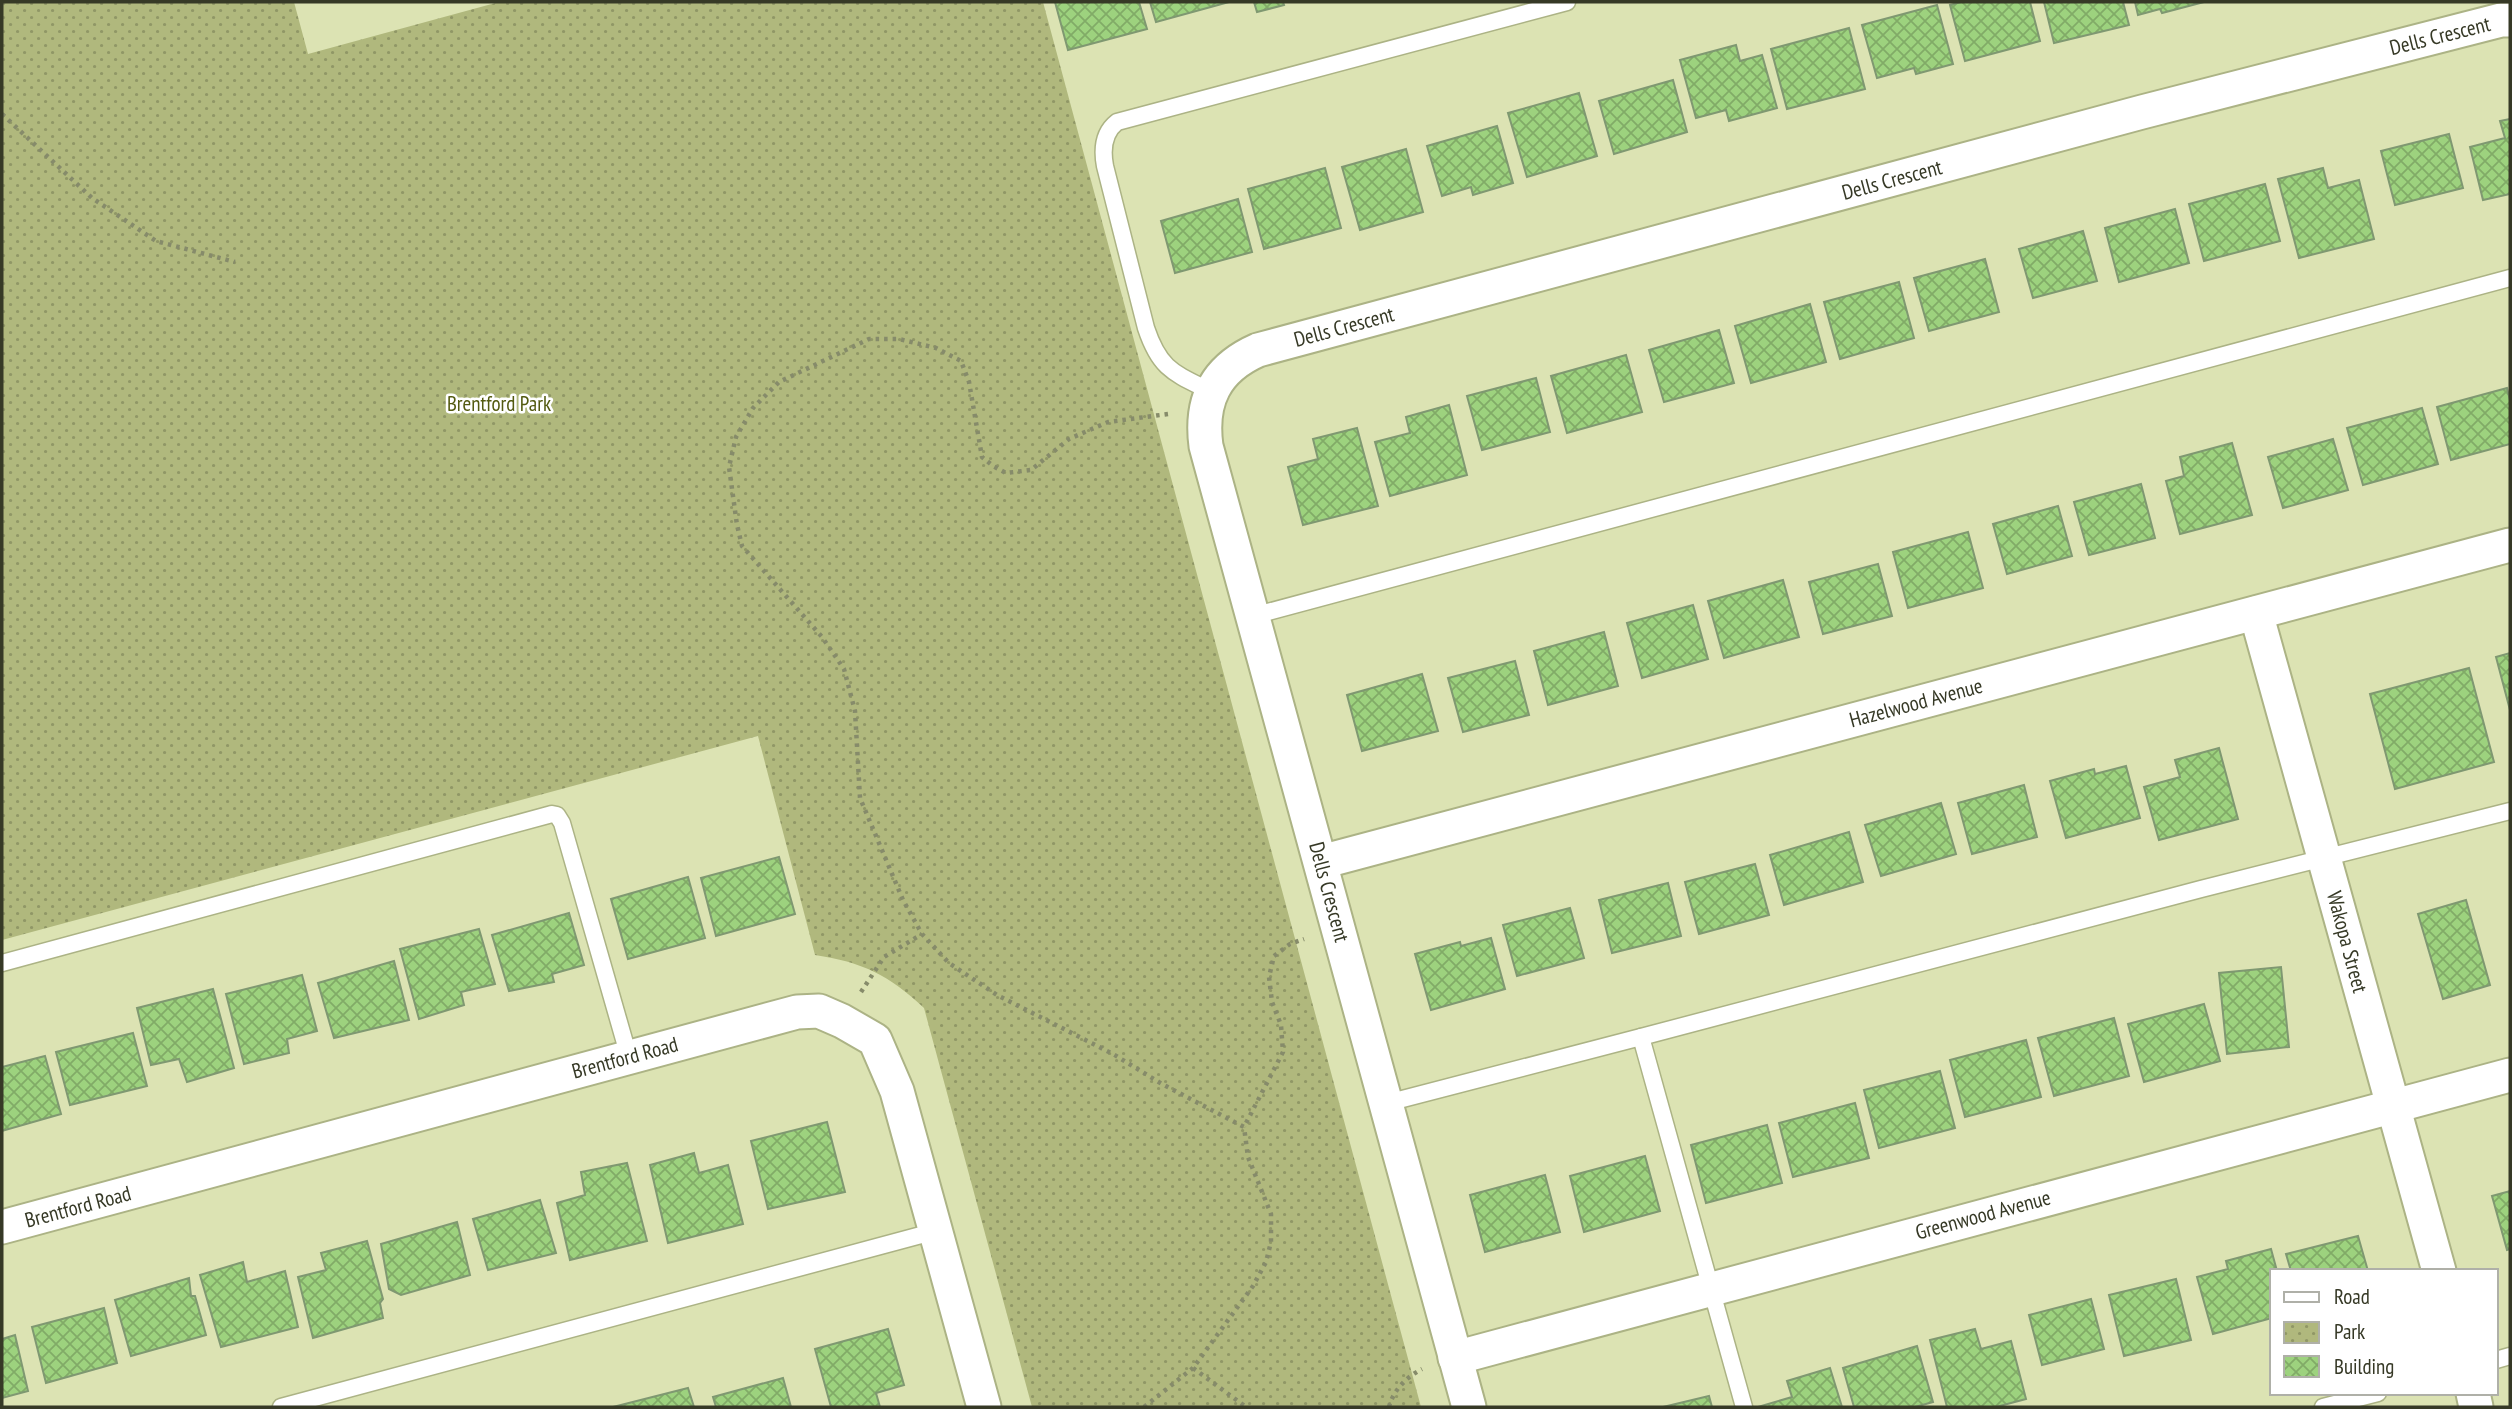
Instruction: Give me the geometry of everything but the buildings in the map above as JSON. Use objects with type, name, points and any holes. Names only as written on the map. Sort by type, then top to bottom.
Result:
[{"type":"street","name":"Dells Crescent","points":[[1469,1407],[1206,446],[1203,425],[1208,402],[1221,377],[1240,358],[1258,350],[2142,112],[2501,20],[2510,20]]},
{"type":"street","name":"Hazelwood Avenue","points":[[1321,862],[2510,545]]},
{"type":"street","name":"Wakopa Street","points":[[2256,613],[2438,1269]]},
{"type":"street","name":"Brentford Road","points":[[2,1227],[797,1012],[818,1012],[842,1021],[875,1040],[898,1091],[984,1407]]},
{"type":"street","name":"Greenwood Avenue","points":[[1455,1357],[2510,1075]]},
{"type":"lane","points":[[1208,402],[1163,365],[1154,352],[1102,152],[1111,127],[1117,122],[1567,2]]},
{"type":"lane","points":[[1253,616],[2510,278]]},
{"type":"lane","points":[[1387,1103],[2510,811]]},
{"type":"lane","points":[[2,963],[552,814],[557,815],[562,823],[629,1057]]},
{"type":"lane","points":[[1641,1037],[1744,1407]]},
{"type":"lane","points":[[281,1407],[936,1231]]},
{"type":"lane","points":[[2323,1407],[2370,1395]]},
{"type":"path","points":[[2,114],[92,198],[156,241],[234,262]]},
{"type":"path","points":[[1208,402],[1175,413],[1108,422],[1069,439],[1031,470],[1006,473],[982,457],[969,382],[961,361],[936,348],[898,339],[869,339],[779,382],[754,408],[736,437],[729,467],[737,525],[743,547],[822,637],[844,669],[855,711],[860,798],[903,900],[922,934],[949,963],[997,995],[1113,1054],[1162,1084],[1244,1127]]},
{"type":"path","points":[[1144,1407],[1192,1368],[1252,1286],[1266,1262],[1271,1242],[1270,1214],[1248,1157],[1244,1127],[1283,1052],[1281,1025],[1272,1002],[1269,977],[1274,956],[1290,944],[1338,924]]},
{"type":"path","points":[[842,1021],[884,957],[922,934]]},
{"type":"path","points":[[1389,1407],[1392,1396],[1411,1374],[1430,1364],[1455,1357]]},
{"type":"path","points":[[1192,1368],[1247,1407]]},
{"type":"green space","name":"Brentford Park","points":[[2,2],[294,2],[308,54],[499,2],[1043,2],[1421,1407],[1032,1407],[924,1008],[899,987],[874,972],[861,966],[815,955],[758,736],[2,940]]}]
